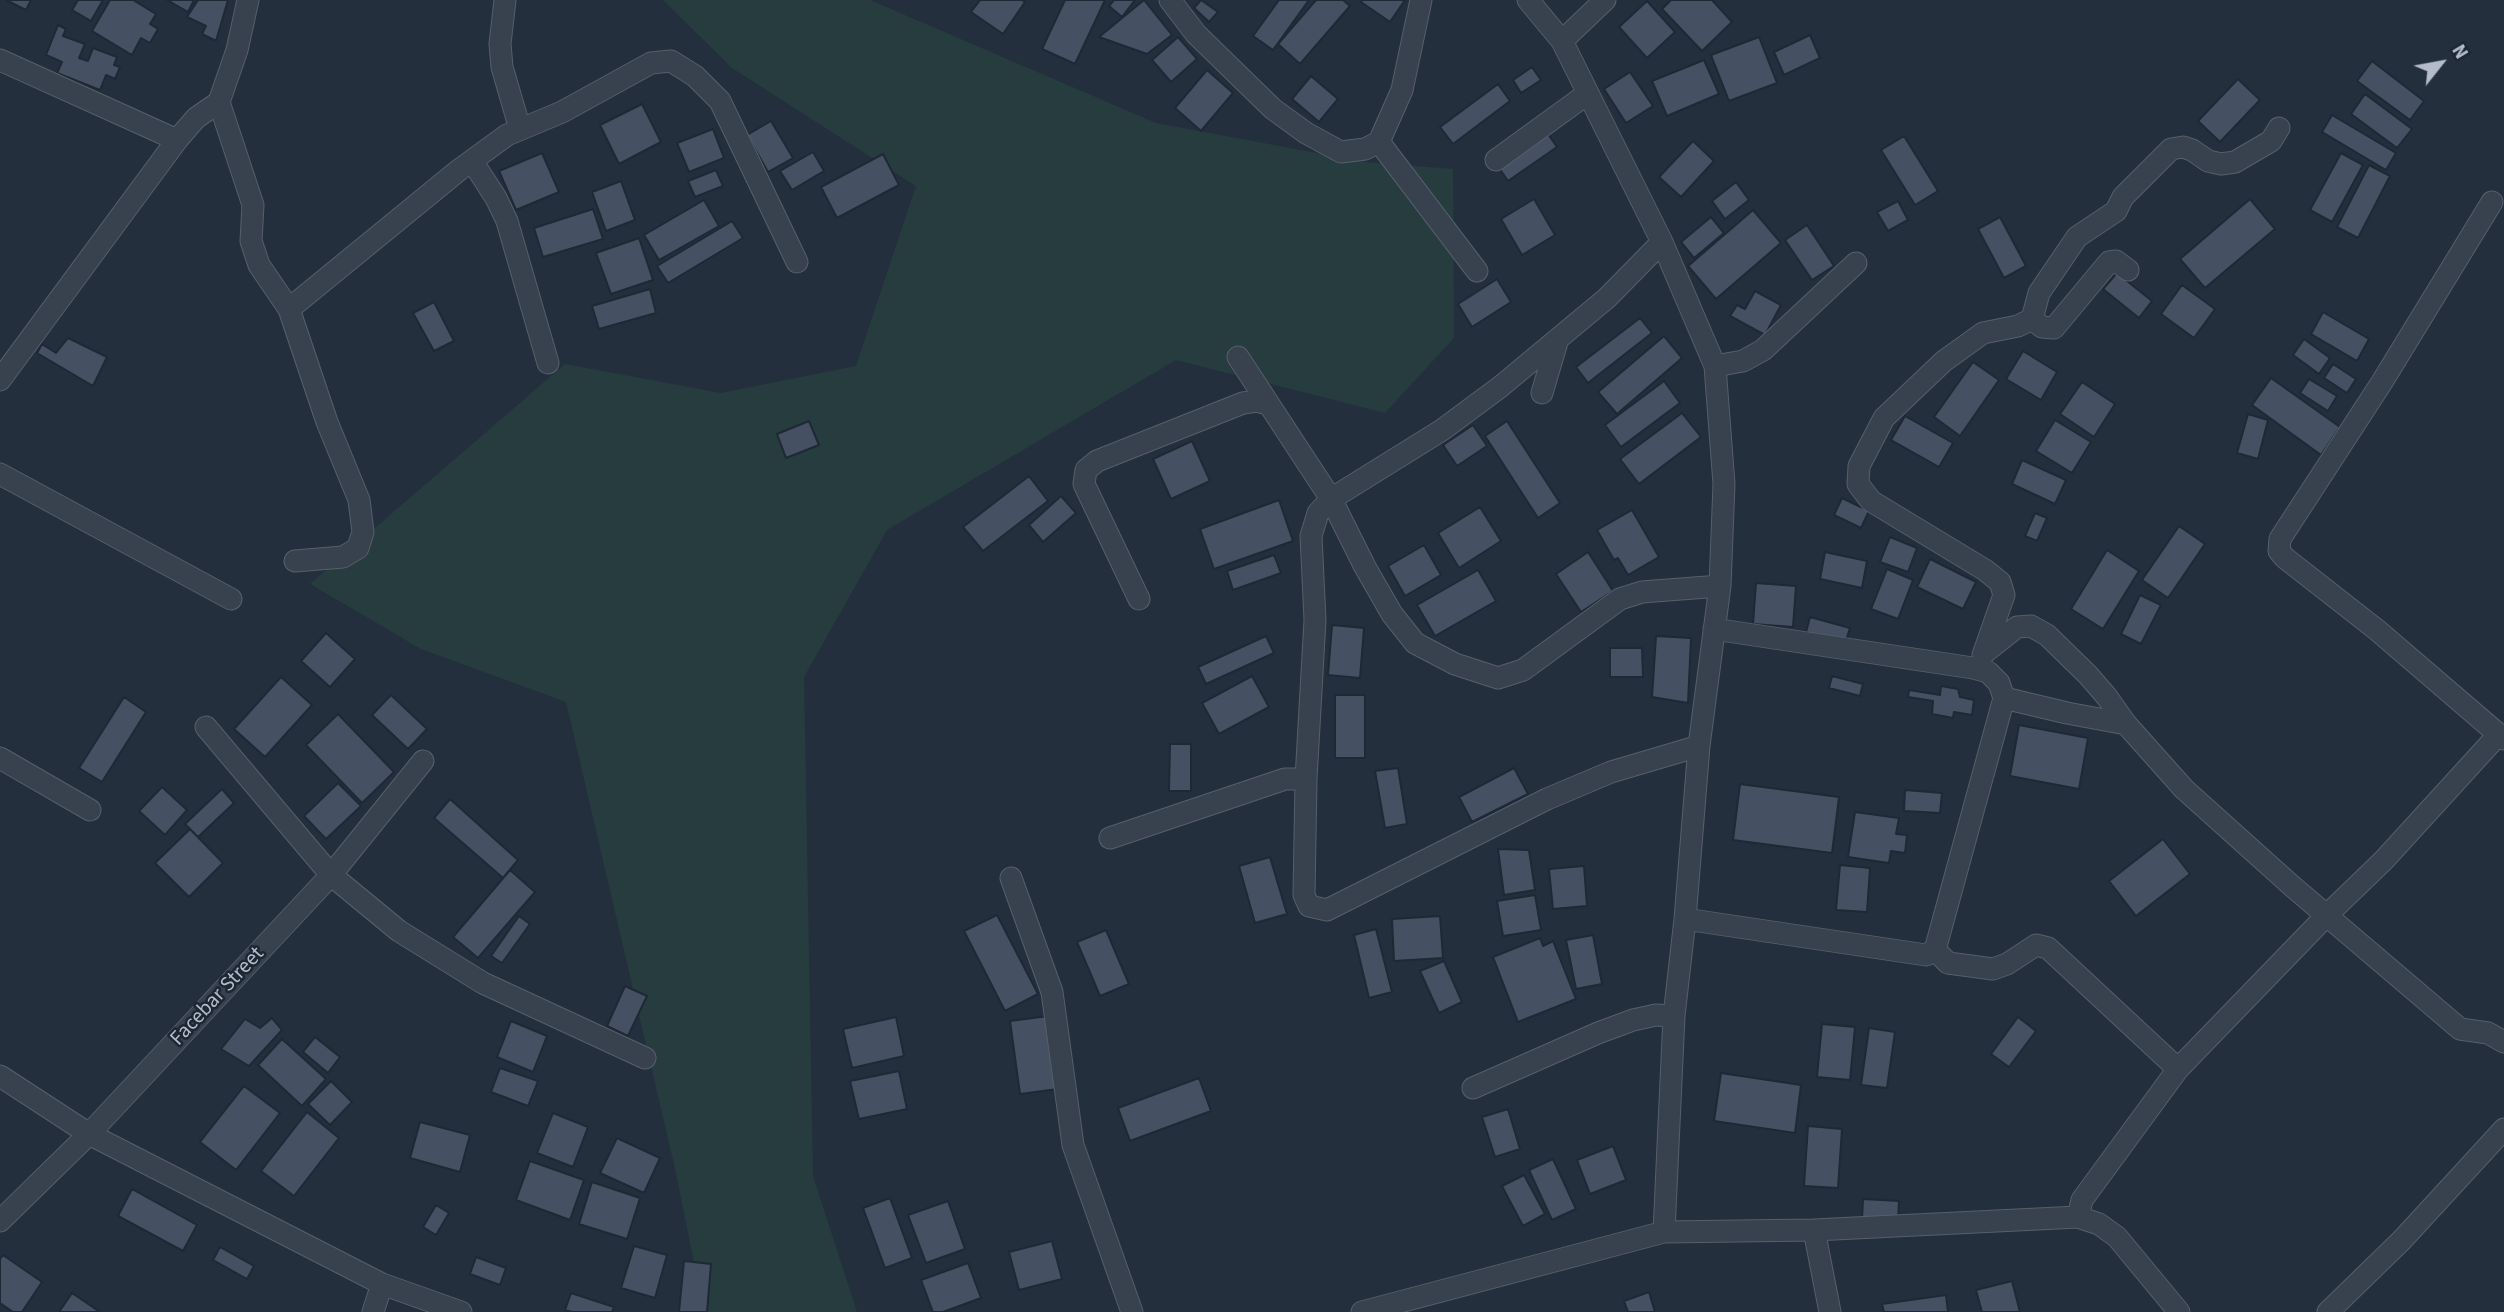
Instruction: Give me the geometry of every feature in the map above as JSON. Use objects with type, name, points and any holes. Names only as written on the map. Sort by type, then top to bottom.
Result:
[{"type":"street","points":[[0,380],[9,349],[177,140],[196,118],[219,102],[237,50],[248,0]]},
{"type":"street","points":[[505,0],[500,44],[502,67],[520,129]]},
{"type":"street","points":[[1170,0],[1196,34],[1273,108],[1306,133],[1341,152],[1365,149],[1378,142],[1402,90],[1421,0]]},
{"type":"street","points":[[1528,0],[1562,41],[1662,243],[1715,366],[1724,484],[1720,586],[1699,746],[1674,1016],[1664,1232]]},
{"type":"street","points":[[1562,41],[1605,0]]},
{"type":"street","points":[[0,60],[177,140]]},
{"type":"street","points":[[289,309],[472,161],[520,129],[562,112],[651,63],[671,61],[695,76],[720,101],[797,262]]},
{"type":"street","points":[[1496,160],[1587,94]]},
{"type":"street","points":[[219,102],[253,205],[251,242],[259,265],[289,309],[327,422],[359,500],[363,533],[358,548],[344,558],[295,561]]},
{"type":"street","points":[[1978,661],[2004,595],[2000,582],[1985,570],[1871,501],[1858,484],[1859,466],[1884,418],[1944,361],[1983,333],[2018,326],[2032,319],[2039,293],[2077,237],[2116,211],[2123,197],[2171,149],[2183,147],[2208,161],[2221,164],[2235,162],[2270,141],[2279,128]]},
{"type":"street","points":[[1378,142],[1477,271]]},
{"type":"street","points":[[472,161],[507,221],[548,363]]},
{"type":"street","points":[[2078,1217],[2082,1200],[2178,1069],[2384,860],[2501,736],[2279,551],[2280,539],[2382,382],[2492,202]]},
{"type":"street","points":[[1662,243],[1607,298],[1557,342],[1442,430],[1331,499],[1318,513],[1311,536],[1315,620],[1306,779],[1304,895],[1309,906],[1327,910],[1547,799],[1611,772],[1699,746]]},
{"type":"street","points":[[2032,319],[2042,327],[2054,328],[2109,262],[2116,261],[2128,270]]},
{"type":"street","points":[[1715,366],[1743,361],[1763,350],[1856,263]]},
{"type":"street","points":[[1542,393],[1557,342]]},
{"type":"street","points":[[1238,357],[1331,499],[1371,579],[1392,614],[1415,643],[1455,664],[1498,678],[1523,670],[1620,600],[1642,592],[1720,586]]},
{"type":"street","points":[[1139,599],[1084,484],[1086,470],[1097,461],[1243,403],[1257,401],[1268,404]]},
{"type":"street","points":[[0,474],[231,599]]},
{"type":"street","points":[[1978,661],[2017,627],[2031,626],[2047,635],[2088,675],[2126,724],[2184,789],[2460,1029],[2488,1033],[2504,1042]]},
{"type":"street","points":[[1685,919],[1926,955],[1936,950],[2004,698],[1999,683],[1978,661],[1714,629]]},
{"type":"street","points":[[2004,698],[2126,724]]},
{"type":"street","points":[[206,727],[331,875],[398,931],[483,983],[645,1058]]},
{"type":"street","points":[[0,758],[90,810]]},
{"type":"street","name":"Facebar Street","points":[[0,1221],[89,1134],[331,875],[423,761]]},
{"type":"street","points":[[1110,838],[1284,779],[1306,779]]},
{"type":"street","points":[[1012,878],[1052,992],[1073,1145],[1132,1312]]},
{"type":"street","points":[[1936,950],[1948,963],[1993,969],[2007,964],[2036,945],[2048,948],[2178,1069]]},
{"type":"street","points":[[1473,1088],[1633,1020],[1656,1015],[1674,1016]]},
{"type":"street","points":[[0,1076],[89,1134],[382,1284],[461,1312]]},
{"type":"street","points":[[2328,1312],[2402,1240],[2504,1129]]},
{"type":"street","points":[[1362,1312],[1664,1232],[1814,1230],[2078,1217],[2099,1224],[2117,1237],[2179,1312]]},
{"type":"street","points":[[1814,1230],[1830,1312]]},
{"type":"street","points":[[373,1312],[382,1284]]},
{"type":"green space","points":[[663,0],[870,0],[1156,123],[1365,162],[1453,169],[1454,338],[1385,413],[1176,360],[887,530],[804,677],[813,1176],[857,1312],[704,1312],[676,1173],[566,702],[421,649],[310,584],[565,364],[721,393],[856,366],[916,186],[732,68]]},
{"type":"building","points":[[6,0],[31,0],[26,10]]},
{"type":"building","points":[[78,0],[103,0],[91,21],[72,10]]},
{"type":"building","points":[[110,0],[133,0],[156,14],[150,24],[158,29],[150,43],[141,38],[132,55],[92,31]]},
{"type":"building","points":[[167,0],[194,0],[188,12]]},
{"type":"building","points":[[198,0],[228,0],[216,41],[202,34],[206,26],[187,17]]},
{"type":"building","points":[[980,0],[1025,2],[1003,34],[971,12]]},
{"type":"building","points":[[1065,0],[1105,0],[1075,64],[1042,49]]},
{"type":"building","points":[[1114,0],[1135,0],[1122,17],[1109,6]]},
{"type":"building","points":[[1144,0],[1172,35],[1147,54],[1099,37]]},
{"type":"building","points":[[1201,0],[1218,12],[1209,22],[1194,8]]},
{"type":"building","points":[[1279,0],[1309,0],[1273,50],[1253,36]]},
{"type":"building","points":[[1316,0],[1343,0],[1350,6],[1300,64],[1278,44]]},
{"type":"building","points":[[1405,0],[1390,22],[1361,2]]},
{"type":"building","points":[[1671,0],[1712,0],[1732,22],[1702,51],[1662,9]]},
{"type":"building","points":[[1647,1],[1675,32],[1647,58],[1619,27]]},
{"type":"building","points":[[58,25],[66,29],[63,36],[85,44],[79,58],[88,61],[93,48],[117,57],[114,65],[120,67],[115,79],[106,75],[100,90],[57,73],[62,62],[46,55]]},
{"type":"building","points":[[1810,35],[1820,58],[1784,75],[1774,52]]},
{"type":"building","points":[[1178,37],[1197,59],[1171,82],[1152,60]]},
{"type":"building","points":[[1759,37],[1777,83],[1729,101],[1711,55]]},
{"type":"building","points":[[1704,60],[1719,94],[1667,116],[1652,81]]},
{"type":"building","points":[[2372,61],[2424,101],[2410,120],[2357,81]]},
{"type":"building","points":[[1532,67],[1541,80],[1521,93],[1513,80]]},
{"type":"building","points":[[1207,70],[1233,93],[1201,131],[1175,108]]},
{"type":"building","points":[[1630,72],[1653,106],[1626,123],[1604,89]]},
{"type":"building","points":[[1311,76],[1338,99],[1319,122],[1292,99]]},
{"type":"building","points":[[2238,79],[2260,100],[2220,142],[2198,121]]},
{"type":"building","points":[[1498,84],[1510,101],[1453,144],[1440,127]]},
{"type":"building","points":[[2365,94],[2412,129],[2397,148],[2351,114]]},
{"type":"building","points":[[642,104],[661,142],[619,164],[600,125]]},
{"type":"building","points":[[2332,115],[2396,153],[2386,170],[2322,132]]},
{"type":"building","points":[[771,121],[793,158],[768,172],[747,135]]},
{"type":"building","points":[[1539,121],[1557,147],[1508,181],[1490,155]]},
{"type":"building","points":[[713,129],[724,158],[689,172],[677,143]]},
{"type":"building","points":[[1904,136],[1938,191],[1915,205],[1881,150]]},
{"type":"building","points":[[1693,141],[1714,161],[1681,197],[1659,177]]},
{"type":"building","points":[[813,152],[824,171],[792,190],[780,171]]},
{"type":"building","points":[[542,153],[559,192],[516,210],[499,171]]},
{"type":"building","points":[[2341,153],[2363,165],[2332,222],[2310,210]]},
{"type":"building","points":[[883,154],[899,185],[837,218],[821,187]]},
{"type":"building","points":[[2369,165],[2390,176],[2358,238],[2337,227]]},
{"type":"building","points":[[716,170],[723,186],[695,197],[688,181]]},
{"type":"building","points":[[621,181],[635,220],[606,231],[592,192]]},
{"type":"building","points":[[1736,182],[1749,200],[1725,219],[1712,201]]},
{"type":"building","points":[[1534,199],[1555,235],[1522,255],[1501,219]]},
{"type":"building","points":[[2250,199],[2275,229],[2205,288],[2180,259]]},
{"type":"building","points":[[704,200],[719,226],[659,260],[644,235]]},
{"type":"building","points":[[1898,201],[1908,220],[1888,231],[1877,212]]},
{"type":"building","points":[[593,209],[603,239],[543,257],[534,228]]},
{"type":"building","points":[[1753,210],[1781,243],[1716,299],[1688,266]]},
{"type":"building","points":[[1711,217],[1724,233],[1694,258],[1681,242]]},
{"type":"building","points":[[2000,217],[2026,266],[2004,278],[1978,229]]},
{"type":"building","points":[[732,221],[743,238],[668,283],[657,266]]},
{"type":"building","points":[[1807,225],[1834,266],[1812,280],[1785,240]]},
{"type":"building","points":[[639,238],[653,280],[611,294],[596,253]]},
{"type":"building","points":[[2117,273],[2152,301],[2139,318],[2103,289]]},
{"type":"building","points":[[1497,279],[1511,302],[1472,327],[1458,304]]},
{"type":"building","points":[[2182,285],[2215,309],[2194,338],[2161,314]]},
{"type":"building","points":[[650,289],[656,313],[599,329],[592,306]]},
{"type":"building","points":[[1755,291],[1781,305],[1765,335],[1730,316],[1737,305],[1745,309]]},
{"type":"building","points":[[434,302],[454,341],[434,351],[413,313]]},
{"type":"building","points":[[2323,312],[2369,339],[2357,361],[2311,334]]},
{"type":"building","points":[[1640,318],[1652,333],[1588,383],[1576,367]]},
{"type":"building","points":[[1664,336],[1682,358],[1617,414],[1598,392]]},
{"type":"building","points":[[68,338],[107,357],[93,386],[37,353],[42,344],[56,353]]},
{"type":"building","points":[[2304,339],[2330,358],[2319,374],[2293,355]]},
{"type":"building","points":[[2023,351],[2057,372],[2041,400],[2006,379]]},
{"type":"building","points":[[1973,362],[1999,380],[1960,436],[1934,417]]},
{"type":"building","points":[[2333,364],[2356,379],[2347,393],[2324,378]]},
{"type":"building","points":[[2271,378],[2340,427],[2321,455],[2252,405]]},
{"type":"building","points":[[2309,379],[2337,396],[2328,411],[2300,393]]},
{"type":"building","points":[[1664,381],[1680,403],[1621,447],[1605,425]]},
{"type":"building","points":[[2082,382],[2115,404],[2094,437],[2060,414]]},
{"type":"building","points":[[1682,413],[1701,437],[1639,484],[1620,459]]},
{"type":"building","points":[[2248,414],[2268,420],[2258,459],[2237,453]]},
{"type":"building","points":[[1905,416],[1953,443],[1939,467],[1891,440]]},
{"type":"building","points":[[2055,420],[2091,442],[2072,473],[2036,451]]},
{"type":"building","points":[[809,421],[819,445],[786,458],[777,434]]},
{"type":"building","points":[[1507,421],[1560,503],[1538,518],[1485,436]]},
{"type":"building","points":[[1473,425],[1487,446],[1457,466],[1443,445]]},
{"type":"building","points":[[1192,441],[1210,481],[1171,499],[1153,459]]},
{"type":"building","points":[[2022,460],[2066,480],[2055,504],[2012,484]]},
{"type":"building","points":[[1029,476],[1048,501],[983,551],[963,527]]},
{"type":"building","points":[[1061,496],[1076,513],[1043,542],[1029,525]]},
{"type":"building","points":[[1842,498],[1869,511],[1861,528],[1834,515]]},
{"type":"building","points":[[1279,500],[1293,541],[1214,569],[1200,529]]},
{"type":"building","points":[[1480,507],[1501,541],[1459,568],[1438,533]]},
{"type":"building","points":[[1632,510],[1659,557],[1628,575],[1618,558],[1614,560],[1597,530]]},
{"type":"building","points":[[2035,513],[2047,518],[2037,541],[2025,536]]},
{"type":"building","points":[[2179,526],[2205,544],[2168,598],[2142,580]]},
{"type":"building","points":[[1890,537],[1917,548],[1908,572],[1880,562]]},
{"type":"building","points":[[1424,545],[1441,575],[1405,596],[1388,566]]},
{"type":"building","points":[[2107,550],[2139,571],[2103,629],[2071,609]]},
{"type":"building","points":[[1588,552],[1613,591],[1581,612],[1556,574]]},
{"type":"building","points":[[1825,552],[1867,561],[1862,588],[1820,579]]},
{"type":"building","points":[[1274,555],[1281,573],[1233,590],[1227,571]]},
{"type":"building","points":[[1930,559],[1976,582],[1963,609],[1917,587]]},
{"type":"building","points":[[1887,569],[1913,580],[1898,619],[1871,609]]},
{"type":"building","points":[[1478,570],[1496,601],[1435,636],[1417,605]]},
{"type":"building","points":[[1756,583],[1796,586],[1793,627],[1753,624]]},
{"type":"building","points":[[2140,595],[2161,605],[2141,644],[2121,634]]},
{"type":"building","points":[[1810,617],[1850,628],[1844,647],[1805,636]]},
{"type":"building","points":[[1332,625],[1364,628],[1360,678],[1328,675]]},
{"type":"building","points":[[326,633],[355,659],[330,687],[301,661]]},
{"type":"building","points":[[1266,636],[1274,653],[1206,684],[1198,667]]},
{"type":"building","points":[[1656,636],[1691,638],[1688,703],[1652,697]]},
{"type":"building","points":[[1610,648],[1642,648],[1643,677],[1610,677]]},
{"type":"building","points":[[1252,676],[1269,707],[1219,734],[1202,703]]},
{"type":"building","points":[[1832,676],[1863,684],[1860,696],[1829,688]]},
{"type":"building","points":[[281,677],[312,705],[265,757],[234,729]]},
{"type":"building","points":[[1941,686],[1958,689],[1960,697],[1974,700],[1972,715],[1954,712],[1953,718],[1932,714],[1933,701],[1908,697],[1909,690],[1940,695]]},
{"type":"building","points":[[391,695],[427,729],[408,749],[372,715]]},
{"type":"building","points":[[1335,695],[1365,695],[1365,758],[1335,758]]},
{"type":"building","points":[[124,697],[146,712],[102,782],[79,768]]},
{"type":"building","points":[[338,714],[394,772],[362,803],[306,745]]},
{"type":"building","points":[[2019,725],[2088,738],[2079,789],[2010,776]]},
{"type":"building","points":[[1170,744],[1191,744],[1191,791],[1169,791]]},
{"type":"building","points":[[1398,768],[1407,824],[1385,828],[1375,771]]},
{"type":"building","points":[[1514,768],[1528,794],[1472,822],[1459,797]]},
{"type":"building","points":[[338,783],[361,806],[326,839],[304,816]]},
{"type":"building","points":[[1740,784],[1839,797],[1832,853],[1733,840]]},
{"type":"building","points":[[162,787],[187,810],[165,835],[139,811]]},
{"type":"building","points":[[222,789],[234,803],[198,837],[185,824]]},
{"type":"building","points":[[1905,790],[1942,793],[1940,813],[1904,811]]},
{"type":"building","points":[[450,799],[518,860],[503,878],[434,818]]},
{"type":"building","points":[[1855,812],[1899,818],[1896,834],[1907,835],[1905,853],[1891,851],[1889,863],[1848,857]]},
{"type":"building","points":[[190,829],[223,863],[189,897],[155,863]]},
{"type":"building","points":[[2163,839],[2190,874],[2136,916],[2109,881]]},
{"type":"building","points":[[1498,849],[1529,850],[1535,890],[1504,895]]},
{"type":"building","points":[[1270,857],[1287,914],[1255,923],[1239,866]]},
{"type":"building","points":[[1840,865],[1870,868],[1867,912],[1836,910]]},
{"type":"building","points":[[1584,866],[1587,906],[1553,909],[1549,869]]},
{"type":"building","points":[[510,870],[535,892],[478,958],[453,937]]},
{"type":"building","points":[[1535,895],[1541,930],[1503,936],[1497,901]]},
{"type":"building","points":[[997,915],[1038,994],[1005,1011],[964,931]]},
{"type":"building","points":[[519,916],[530,924],[502,963],[491,956]]},
{"type":"building","points":[[1440,916],[1443,958],[1394,961],[1392,919]]},
{"type":"building","points":[[1376,929],[1392,992],[1369,998],[1354,935]]},
{"type":"building","points":[[1106,930],[1129,984],[1100,996],[1077,942]]},
{"type":"building","points":[[1593,935],[1602,984],[1576,989],[1566,940]]},
{"type":"building","points":[[1540,938],[1543,946],[1553,941],[1576,999],[1518,1022],[1493,957]]},
{"type":"building","points":[[1444,961],[1462,1002],[1439,1013],[1420,971]]},
{"type":"building","points":[[625,986],[647,996],[628,1036],[607,1026]]},
{"type":"building","points":[[1048,1016],[1058,1089],[1020,1094],[1010,1021]]},
{"type":"building","points":[[896,1017],[904,1056],[852,1068],[843,1029]]},
{"type":"building","points":[[2018,1017],[2036,1031],[2009,1067],[1991,1054]]},
{"type":"building","points":[[272,1018],[282,1030],[249,1066],[221,1049],[245,1019],[260,1028]]},
{"type":"building","points":[[511,1021],[547,1036],[533,1072],[497,1057]]},
{"type":"building","points":[[1822,1024],[1855,1027],[1850,1080],[1817,1077]]},
{"type":"building","points":[[1869,1028],[1895,1032],[1887,1088],[1861,1085]]},
{"type":"building","points":[[315,1037],[340,1057],[328,1073],[303,1052]]},
{"type":"building","points":[[282,1039],[326,1079],[302,1106],[258,1065]]},
{"type":"building","points":[[500,1068],[538,1081],[528,1106],[491,1092]]},
{"type":"building","points":[[899,1071],[907,1109],[859,1119],[850,1081]]},
{"type":"building","points":[[1721,1073],[1801,1085],[1795,1133],[1714,1121]]},
{"type":"building","points":[[1199,1078],[1211,1111],[1130,1141],[1118,1108]]},
{"type":"building","points":[[331,1081],[352,1102],[330,1125],[308,1104]]},
{"type":"building","points":[[244,1086],[280,1113],[236,1170],[200,1142]]},
{"type":"building","points":[[1508,1109],[1520,1149],[1495,1157],[1482,1117]]},
{"type":"building","points":[[307,1112],[339,1138],[294,1196],[261,1171]]},
{"type":"building","points":[[553,1113],[588,1127],[573,1167],[537,1153]]},
{"type":"building","points":[[420,1122],[470,1135],[460,1172],[410,1158]]},
{"type":"building","points":[[1808,1126],[1842,1129],[1838,1188],[1804,1186]]},
{"type":"building","points":[[617,1138],[660,1158],[644,1193],[600,1173]]},
{"type":"building","points":[[1613,1146],[1626,1180],[1590,1194],[1577,1160]]},
{"type":"building","points":[[1553,1159],[1576,1209],[1552,1220],[1529,1170]]},
{"type":"building","points":[[530,1161],[584,1180],[570,1220],[516,1200]]},
{"type":"building","points":[[1524,1175],[1545,1214],[1523,1226],[1502,1186]]},
{"type":"building","points":[[592,1182],[640,1198],[627,1239],[579,1224]]},
{"type":"building","points":[[132,1189],[197,1225],[183,1251],[118,1216]]},
{"type":"building","points":[[890,1198],[912,1258],[885,1268],[863,1208]]},
{"type":"building","points":[[1863,1199],[1899,1201],[1898,1221],[1862,1219]]},
{"type":"building","points":[[948,1201],[965,1249],[926,1263],[908,1215]]},
{"type":"building","points":[[436,1205],[449,1213],[436,1235],[423,1227]]},
{"type":"building","points":[[1052,1241],[1062,1279],[1019,1290],[1009,1252]]},
{"type":"building","points":[[634,1246],[667,1255],[655,1298],[621,1288]]},
{"type":"building","points":[[220,1247],[254,1266],[247,1279],[213,1260]]},
{"type":"building","points":[[3,1255],[42,1282],[22,1312],[13,1312],[0,1303],[0,1259]]},
{"type":"building","points":[[476,1257],[506,1268],[500,1285],[470,1274]]},
{"type":"building","points":[[684,1261],[711,1264],[707,1312],[679,1312]]},
{"type":"building","points":[[968,1263],[981,1298],[943,1312],[933,1312],[921,1280]]},
{"type":"building","points":[[2012,1281],[2020,1312],[1982,1312],[1976,1290]]},
{"type":"building","points":[[1649,1292],[1655,1312],[1628,1312],[1624,1301]]},
{"type":"building","points":[[72,1293],[100,1312],[59,1312]]},
{"type":"building","points":[[571,1293],[614,1307],[612,1312],[565,1310]]},
{"type":"building","points":[[1946,1295],[1948,1312],[1884,1312],[1882,1304]]}]
